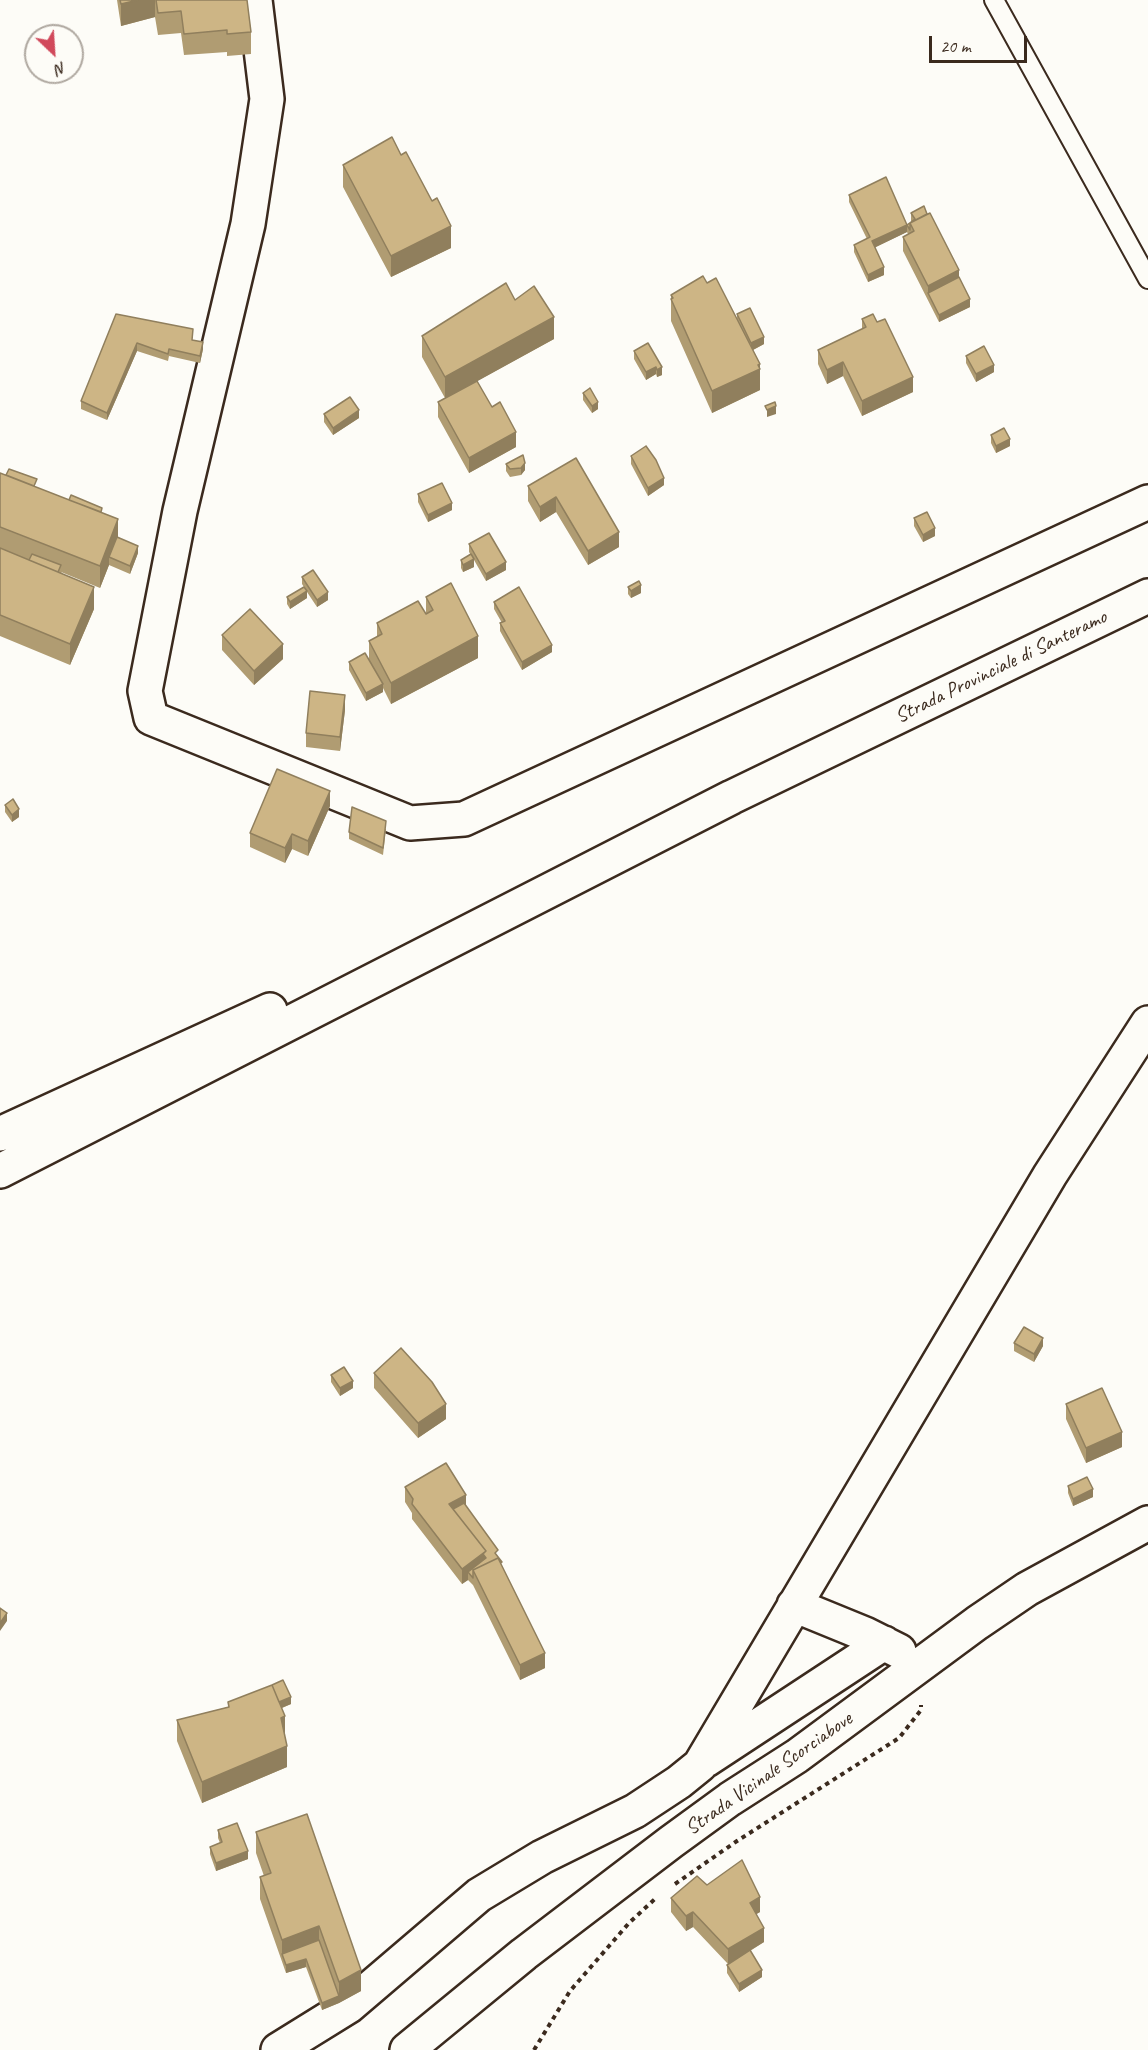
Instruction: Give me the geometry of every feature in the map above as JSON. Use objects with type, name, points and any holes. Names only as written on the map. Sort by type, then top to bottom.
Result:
[{"type":"street","points":[[255,0],[267,99],[248,224],[180,511],[145,691],[151,718],[410,823],[464,819],[1148,502]]},
{"type":"street","name":"Strada Provinciale di Santeramo","points":[[732,797],[1148,596]]},
{"type":"street","points":[[0,1134],[732,797]]},
{"type":"street","points":[[0,1171],[732,797]]},
{"type":"street","points":[[700,1765],[1050,1175],[1148,1023]]},
{"type":"street","name":"Strada Vicinale Scorciabove","points":[[407,2050],[524,1954],[671,1842],[730,1799],[797,1756],[977,1623],[1027,1589],[1148,1523]]},
{"type":"street","points":[[795,1605],[898,1649],[914,1671]]},
{"type":"street","points":[[278,2050],[349,2006],[479,1895],[542,1857],[635,1811],[884,1643]]},
{"type":"lane","points":[[994,0],[1148,279]]},
{"type":"path","points":[[671,1887],[737,1841],[899,1738],[921,1710],[923,1695],[914,1671]]},
{"type":"path","points":[[534,2050],[570,1991],[629,1923],[661,1894]]},
{"type":"building","points":[[120,0],[138,0],[121,4]]},
{"type":"building","points":[[156,0],[247,0],[251,32],[227,34],[227,30],[184,34],[181,11],[158,13]]},
{"type":"building","points":[[392,137],[401,155],[406,152],[432,201],[437,198],[451,226],[391,256],[343,165]]},
{"type":"building","points":[[886,177],[907,225],[872,241],[884,267],[868,275],[854,245],[870,237],[849,195]]},
{"type":"building","points":[[924,206],[927,214],[910,223],[910,230],[907,225],[915,219],[911,213]]},
{"type":"building","points":[[930,213],[959,270],[928,286],[903,237],[914,231],[910,223]]},
{"type":"building","points":[[703,276],[707,283],[716,278],[760,364],[758,365],[760,369],[712,391],[671,299],[673,298],[671,295]]},
{"type":"building","points":[[959,277],[970,299],[939,315],[928,293]]},
{"type":"building","points":[[506,283],[515,300],[534,286],[554,317],[445,377],[422,336]]},
{"type":"building","points":[[750,308],[764,337],[751,343],[737,314]]},
{"type":"building","points":[[116,314],[193,329],[192,340],[203,342],[200,356],[169,349],[168,354],[137,343],[107,413],[81,401]]},
{"type":"building","points":[[873,314],[877,322],[885,319],[913,377],[862,401],[843,362],[827,370],[818,350],[866,327],[862,319]]},
{"type":"building","points":[[648,343],[662,367],[646,372],[634,351]]},
{"type":"building","points":[[984,346],[994,365],[976,374],[966,356]]},
{"type":"building","points":[[477,381],[492,407],[500,402],[516,432],[469,458],[438,402]]},
{"type":"building","points":[[590,388],[598,402],[592,406],[583,393]]},
{"type":"building","points":[[350,397],[359,410],[333,428],[324,414]]},
{"type":"building","points":[[775,402],[776,406],[767,410],[765,406]]},
{"type":"building","points":[[1004,428],[1010,439],[996,446],[991,435]]},
{"type":"building","points":[[646,446],[656,460],[664,478],[648,488],[631,456]]},
{"type":"building","points":[[523,455],[525,463],[521,468],[510,469],[506,464]]},
{"type":"building","points":[[576,458],[619,532],[588,551],[556,497],[540,507],[528,486]]},
{"type":"building","points":[[9,469],[37,479],[34,486],[6,475]]},
{"type":"building","points":[[0,473],[118,519],[100,566],[0,527]]},
{"type":"building","points":[[442,483],[452,503],[428,515],[418,494]]},
{"type":"building","points":[[71,495],[102,508],[101,512],[69,500]]},
{"type":"building","points":[[927,512],[935,528],[923,535],[914,518]]},
{"type":"building","points":[[489,533],[506,562],[486,574],[469,544]]},
{"type":"building","points":[[117,537],[138,546],[130,566],[109,557]]},
{"type":"building","points":[[0,548],[94,587],[70,644],[0,615]]},
{"type":"building","points":[[32,554],[61,565],[58,572],[29,560]]},
{"type":"building","points":[[471,554],[474,559],[463,565],[461,560]]},
{"type":"building","points":[[313,570],[328,592],[317,600],[302,577]]},
{"type":"building","points":[[639,581],[641,585],[631,591],[628,587]]},
{"type":"building","points":[[451,583],[478,636],[391,683],[369,641],[382,634],[377,623],[418,601],[426,614],[433,610],[426,597]]},
{"type":"building","points":[[304,587],[307,591],[290,602],[287,597]]},
{"type":"building","points":[[519,587],[552,645],[522,662],[500,623],[505,621],[494,602]]},
{"type":"building","points":[[250,609],[283,644],[254,671],[222,635]]},
{"type":"building","points":[[365,653],[383,684],[366,693],[349,662]]},
{"type":"building","points":[[310,691],[345,695],[340,737],[306,733]]},
{"type":"building","points":[[277,769],[330,791],[308,841],[292,834],[285,848],[250,833]]},
{"type":"building","points":[[13,799],[19,809],[12,815],[5,805]]},
{"type":"building","points":[[352,807],[386,821],[383,848],[349,832]]},
{"type":"building","points":[[1024,1327],[1043,1338],[1034,1354],[1014,1343]]},
{"type":"building","points":[[401,1348],[432,1382],[446,1404],[418,1423],[374,1373]]},
{"type":"building","points":[[344,1367],[353,1381],[340,1388],[331,1375]]},
{"type":"building","points":[[1102,1388],[1122,1432],[1086,1448],[1066,1404]]},
{"type":"building","points":[[446,1463],[466,1495],[449,1504],[486,1551],[462,1569],[412,1504],[413,1499],[405,1487]]},
{"type":"building","points":[[1087,1477],[1093,1489],[1073,1499],[1068,1486]]},
{"type":"building","points":[[464,1503],[498,1550],[495,1553],[502,1562],[498,1558],[473,1570],[473,1578],[468,1572],[486,1558],[483,1554],[486,1551],[453,1509]]},
{"type":"building","points":[[498,1558],[545,1653],[520,1665],[473,1570]]},
{"type":"building","points":[[0,1608],[7,1613],[0,1623]]},
{"type":"building","points":[[283,1680],[291,1697],[279,1702],[272,1685]]},
{"type":"building","points":[[272,1685],[285,1716],[281,1718],[287,1746],[202,1782],[177,1720],[229,1707],[228,1702]]},
{"type":"building","points":[[307,1814],[361,1970],[339,1982],[319,1926],[282,1940],[260,1877],[271,1873],[256,1832]]},
{"type":"building","points":[[237,1823],[248,1851],[216,1863],[210,1847],[222,1842],[218,1830]]},
{"type":"building","points":[[742,1860],[760,1897],[750,1903],[764,1928],[728,1949],[693,1912],[686,1916],[671,1898],[697,1876],[707,1885]]},
{"type":"building","points":[[319,1940],[339,1996],[322,2003],[306,1959],[286,1965],[282,1954]]},
{"type":"building","points":[[750,1950],[762,1970],[739,1984],[727,1965]]}]
